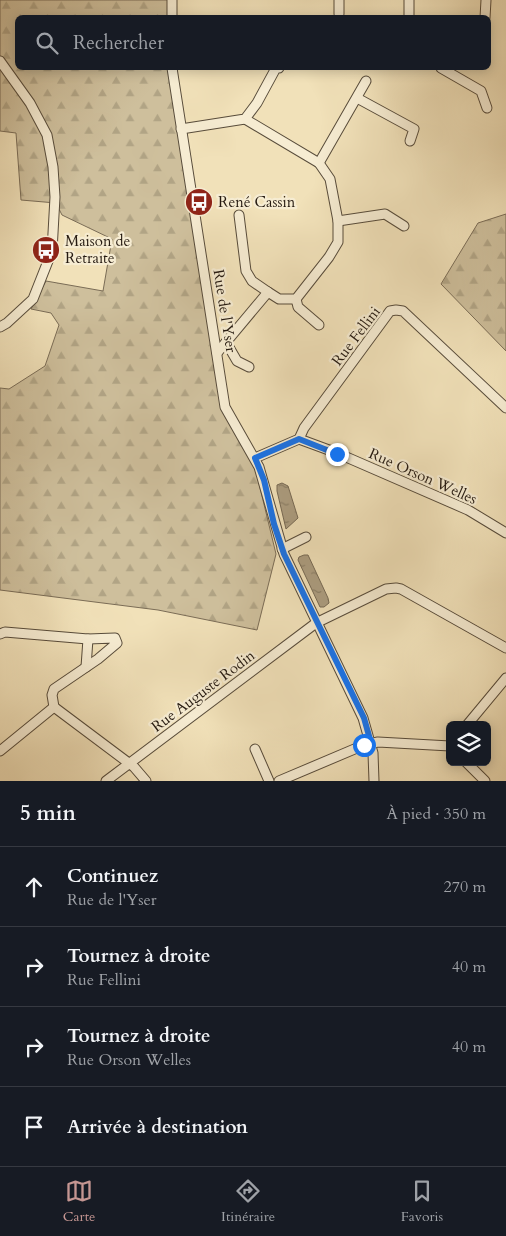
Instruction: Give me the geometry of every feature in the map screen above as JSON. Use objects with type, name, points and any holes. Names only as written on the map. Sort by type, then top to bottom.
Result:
[{"type":"street","points":[[172,0],[172,15]]},
{"type":"street","points":[[339,0],[339,14]]},
{"type":"street","points":[[409,0],[409,15]]},
{"type":"street","points":[[486,0],[486,15]]},
{"type":"street","points":[[0,61],[30,102],[47,135],[53,167],[55,197],[52,251],[33,299],[0,327]]},
{"type":"street","name":"Rue de l'Yser","points":[[172,70],[225,407],[255,458],[264,480],[274,524],[282,548],[316,623],[364,718],[371,743],[374,781]]},
{"type":"street","points":[[245,119],[275,70]]},
{"type":"street","points":[[444,70],[481,91],[487,108]]},
{"type":"street","points":[[319,162],[366,81]]},
{"type":"street","points":[[357,98],[414,129],[410,141]]},
{"type":"street","points":[[181,129],[245,119],[319,162],[330,178],[338,221],[338,242],[329,257],[296,299]]},
{"type":"street","points":[[338,221],[385,214],[404,226]]},
{"type":"street","points":[[239,215],[246,270],[252,281],[279,299],[296,299]]},
{"type":"street","points":[[217,353],[268,292]]},
{"type":"street","points":[[296,299],[298,307],[319,325]]},
{"type":"street","name":"Rue Fellini","points":[[299,439],[304,428],[390,311],[396,310],[403,311],[506,408]]},
{"type":"street","points":[[226,342],[237,361],[248,367]]},
{"type":"street","points":[[255,458],[299,439]]},
{"type":"street","name":"Rue Orson Welles","points":[[299,439],[468,510],[506,533]]},
{"type":"street","points":[[282,548],[306,537]]},
{"type":"street","name":"Rue Auguste Rodin","points":[[106,781],[316,623],[386,589],[396,588],[506,648]]},
{"type":"street","points":[[0,634],[5,632],[115,638],[117,643],[98,659],[54,689],[52,695],[54,706],[134,768],[146,781]]},
{"type":"street","points":[[86,667],[88,638]]},
{"type":"street","points":[[470,721],[506,678]]},
{"type":"street","points":[[0,751],[54,706]]},
{"type":"street","points":[[279,781],[371,743],[446,745]]},
{"type":"street","points":[[255,750],[270,781]]},
{"type":"street","points":[[470,766],[485,781]]},
{"type":"green space","points":[[0,0],[171,0],[171,15],[15,15],[15,70],[170,70],[199,242],[223,413],[255,467],[276,554],[257,630],[158,610],[0,590],[0,388],[9,389],[45,366],[59,325],[51,313],[31,309],[46,281],[103,291],[112,239],[62,215],[56,203],[21,200],[16,133],[0,131]]},
{"type":"green space","points":[[506,214],[506,351],[441,284],[478,223]]},
{"type":"water","points":[[282,483],[288,486],[298,518],[286,529],[277,491],[277,485]]},
{"type":"water","points":[[308,555],[328,598],[329,603],[324,607],[320,607],[298,560],[299,557]]},
{"type":"place","name":"René Cassin","points":[[199,202]]},
{"type":"place","name":"Maison de Retraite","points":[[46,250]]},
{"type":"route","points":[[337,454],[299,439],[255,458],[264,480],[274,524],[284,554],[364,718],[371,743],[364,745]]}]
